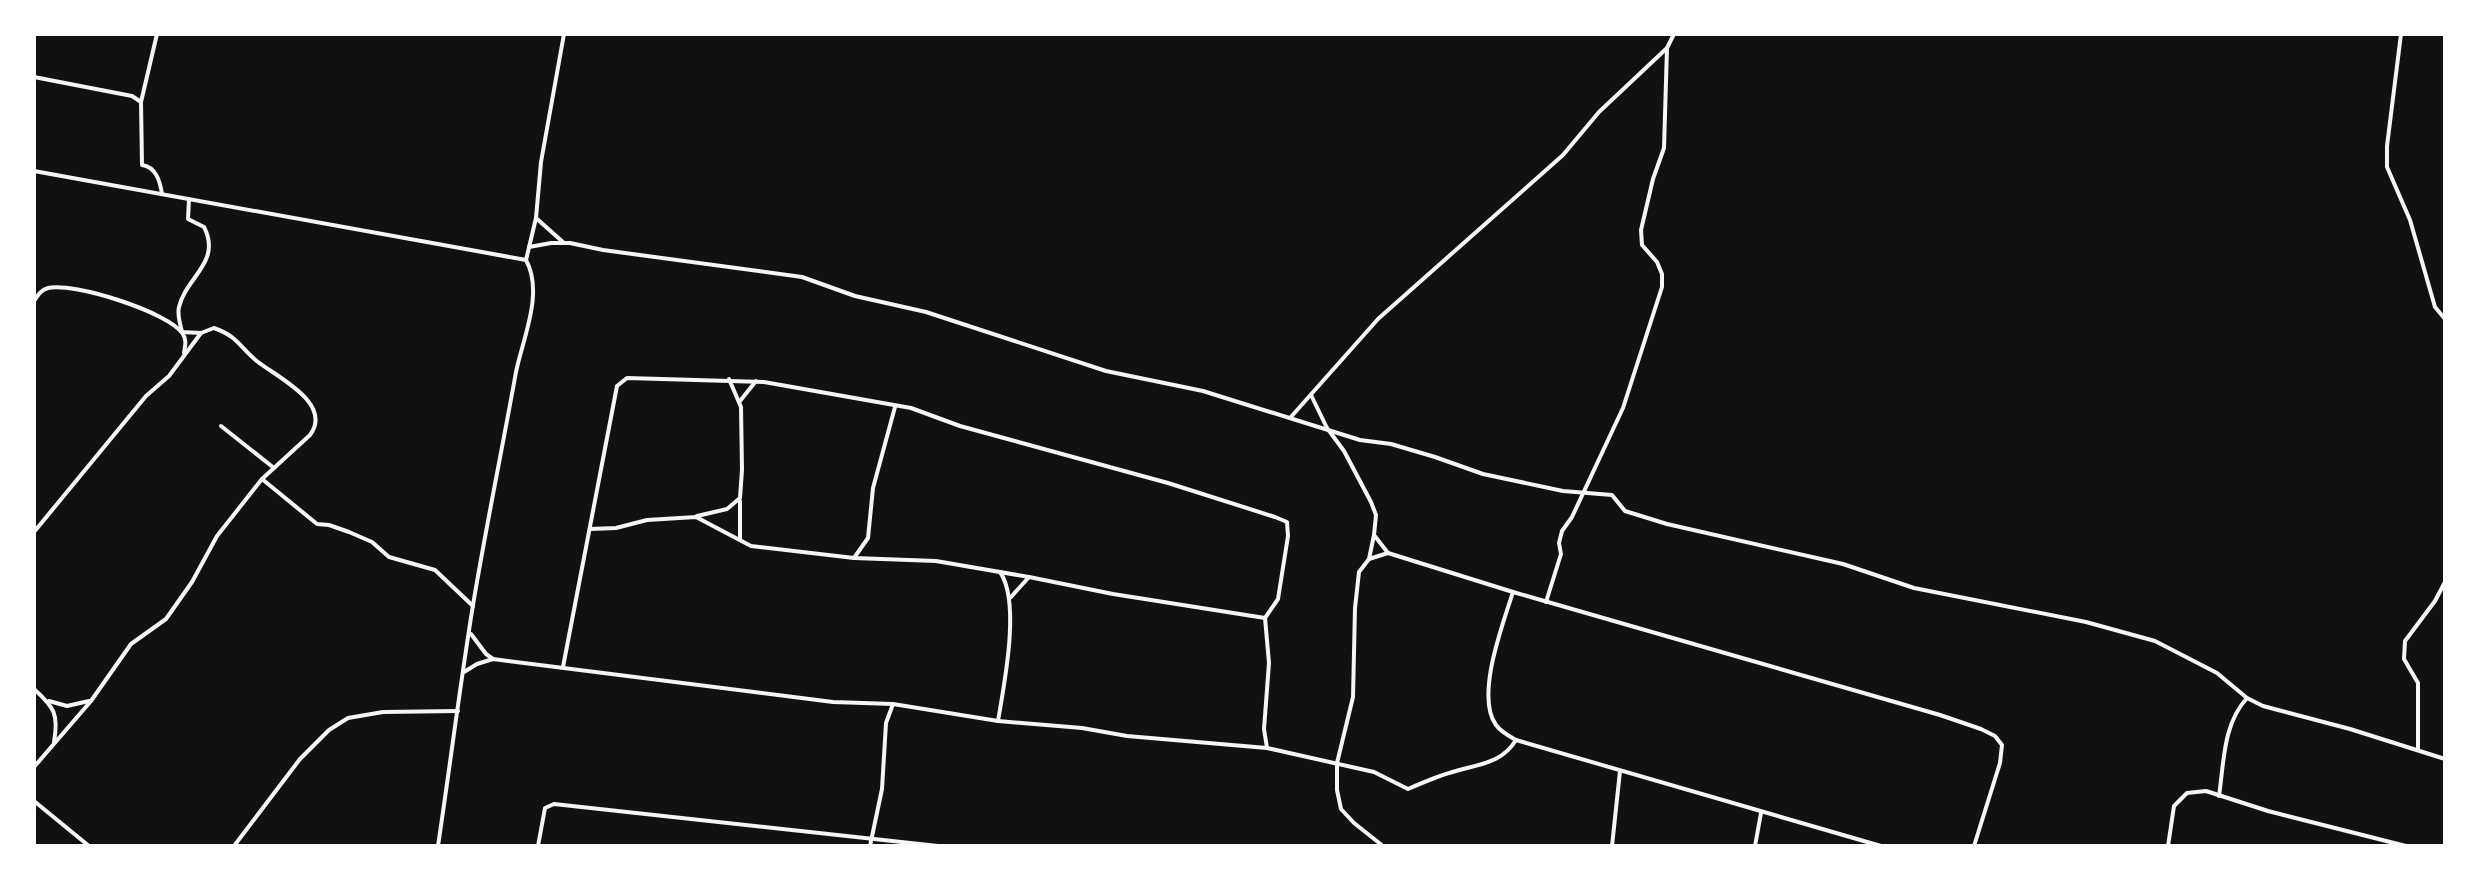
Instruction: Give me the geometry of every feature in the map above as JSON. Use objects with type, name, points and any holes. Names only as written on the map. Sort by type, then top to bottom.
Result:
[{"type":"street","points":[[157,34],[141,102],[142,165],[148,166],[157,175],[162,194]]},
{"type":"street","points":[[438,846],[473,606],[531,307],[531,269],[526,260],[536,218],[541,162],[564,34]]},
{"type":"street","points":[[1290,418],[1378,319],[1563,155],[1599,112],[1667,48],[1674,34]]},
{"type":"street","points":[[2401,34],[2387,167],[2410,220],[2435,307],[2445,319]]},
{"type":"street","points":[[1546,602],[1561,554],[1559,543],[1562,531],[1623,408],[1662,287],[1662,274],[1657,262],[1642,245],[1641,230],[1664,148],[1667,48]]},
{"type":"street","points":[[34,77],[132,96],[141,102]]},
{"type":"street","points":[[34,171],[526,260]]},
{"type":"street","points":[[184,353],[186,342],[178,317],[179,306],[207,257],[210,245],[204,227],[188,219],[189,199]]},
{"type":"street","points":[[536,218],[565,243]]},
{"type":"street","points":[[529,247],[565,243],[802,277],[855,296],[926,312],[1106,371],[1203,391],[1360,440],[1391,444],[1435,457],[1483,474],[1582,494],[1612,495],[1625,511],[1667,524],[1843,564],[1914,588],[2086,622],[2155,641],[2217,673],[2247,698],[2263,706],[2445,759]]},
{"type":"street","points":[[34,301],[40,292],[51,287],[104,296],[138,306],[182,332],[201,333],[214,328],[231,334],[254,359],[282,376],[312,407],[316,417],[316,427],[262,479],[217,536],[192,582],[166,619],[131,644],[91,701],[34,767]]},
{"type":"street","points":[[34,532],[146,396],[169,376],[201,333]]},
{"type":"street","points":[[563,667],[617,386],[627,378],[756,381],[911,408],[975,430],[1183,487],[1287,522],[1278,599],[1265,618],[1269,663],[1264,729],[1267,748]]},
{"type":"street","points":[[729,379],[740,401],[740,539]]},
{"type":"street","points":[[740,401],[756,381]]},
{"type":"street","points":[[1311,395],[1376,515],[1369,559],[1359,572],[1353,697],[1337,763],[1337,790],[1341,809],[1383,846]]},
{"type":"street","points":[[854,558],[868,538],[873,488],[895,407]]},
{"type":"street","points":[[221,426],[274,468]]},
{"type":"street","points":[[262,479],[317,524],[329,525],[372,542],[389,557],[435,570],[473,606]]},
{"type":"street","points":[[590,529],[616,528],[647,520],[696,517],[727,509],[740,498]]},
{"type":"street","points":[[696,517],[751,546],[854,558],[936,561],[1265,618]]},
{"type":"street","points":[[1374,535],[1388,553],[1546,602],[1940,715],[1995,736],[2002,745],[2000,763],[1974,846]]},
{"type":"street","points":[[1369,559],[1388,553]]},
{"type":"street","points":[[998,721],[1005,682],[1010,598],[1008,584],[1000,572]]},
{"type":"street","points":[[1010,598],[1029,577]]},
{"type":"street","points":[[2418,749],[2418,683],[2404,659],[2405,641],[2445,582]]},
{"type":"street","points":[[1513,592],[1489,682],[1489,711],[1495,725],[1516,740],[1881,846]]},
{"type":"street","points":[[470,632],[493,659]]},
{"type":"street","points":[[464,672],[493,659],[833,702],[893,704],[998,721],[1082,728],[1180,742],[1267,748],[1374,772],[1408,789],[1454,771],[1489,763],[1508,753],[1516,740]]},
{"type":"street","points":[[34,689],[49,701],[67,706],[91,701]]},
{"type":"street","points":[[2219,796],[2230,724],[2247,698]]},
{"type":"street","points":[[49,701],[57,727],[54,745]]},
{"type":"street","points":[[871,843],[882,789],[886,723],[893,704]]},
{"type":"street","points":[[234,846],[300,759],[329,730],[348,718],[383,712],[458,711]]},
{"type":"street","points":[[1612,846],[1620,771]]},
{"type":"street","points":[[2168,846],[2174,806],[2187,793],[2206,791],[2406,846]]},
{"type":"street","points":[[34,801],[89,846]]},
{"type":"street","points":[[538,846],[545,808],[554,804],[871,843],[938,846]]},
{"type":"street","points":[[1755,846],[1762,812]]}]
